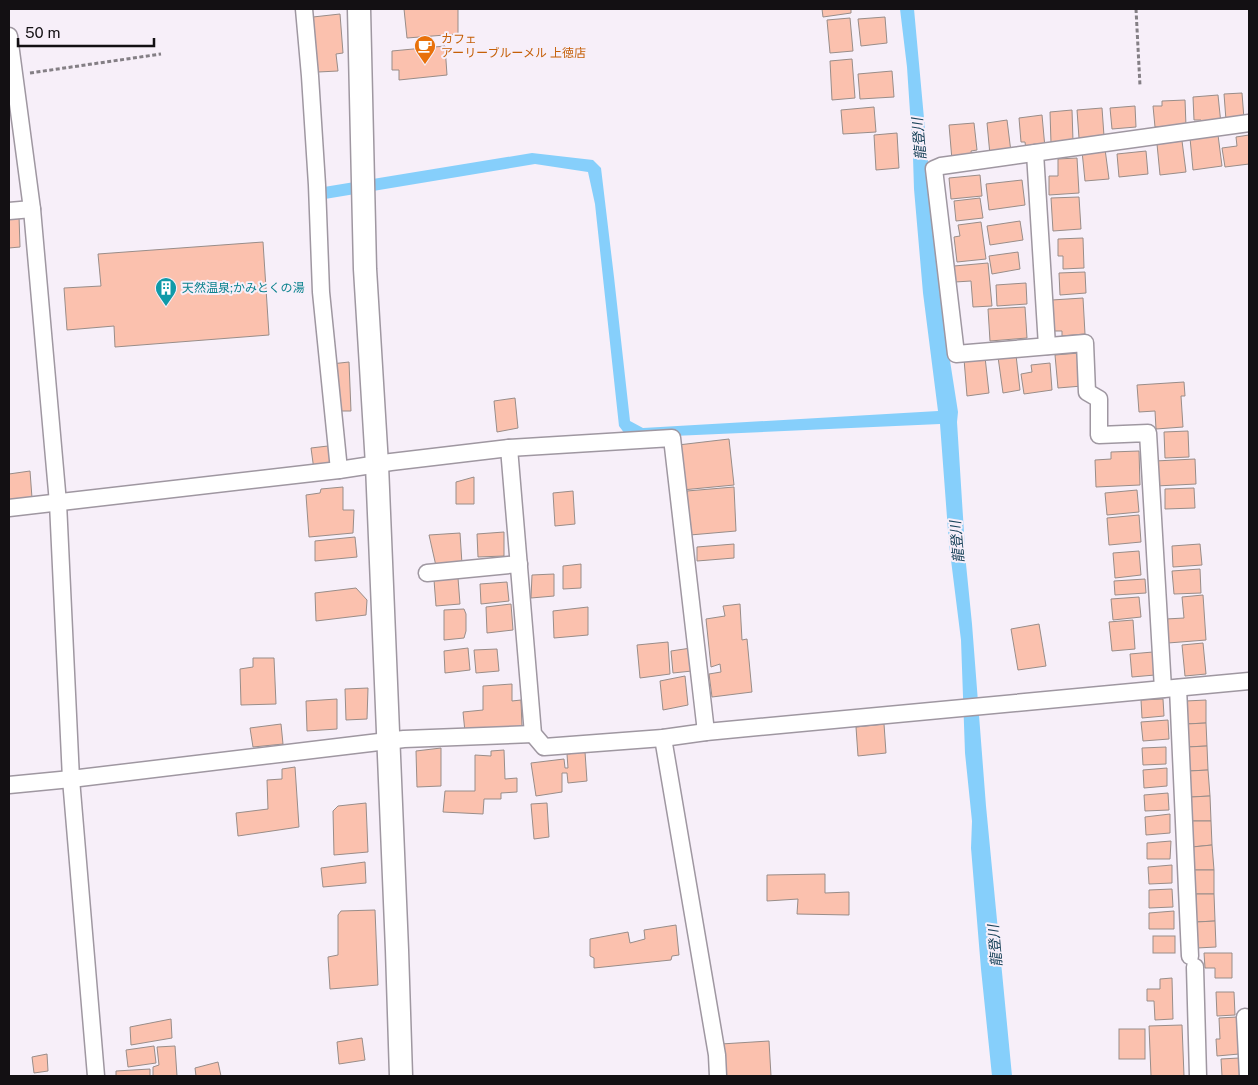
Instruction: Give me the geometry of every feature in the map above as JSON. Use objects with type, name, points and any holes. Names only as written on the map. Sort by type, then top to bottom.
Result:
[{"type":"street","points":[[304,9],[317,185],[321,292],[339,470]]},
{"type":"street","points":[[359,9],[365,269],[377,465],[401,1076]]},
{"type":"street","points":[[9,36],[32,209],[58,503],[71,779],[96,1076]]},
{"type":"street","points":[[1198,1076],[1193,961],[1148,433],[1099,435],[1100,399],[1087,392],[1085,343],[956,354],[934,170],[941,166],[1249,123]]},
{"type":"street","points":[[1035,153],[1047,346]]},
{"type":"street","points":[[9,212],[32,209]]},
{"type":"street","points":[[9,508],[339,470],[509,448],[672,438],[706,732]]},
{"type":"street","points":[[509,448],[533,734],[544,747],[663,738],[706,732],[1249,681]]},
{"type":"street","points":[[427,572],[519,564]]},
{"type":"street","points":[[9,785],[387,741],[533,734]]},
{"type":"street","points":[[663,738],[717,1055],[718,1076]]},
{"type":"street","points":[[1245,1017],[1248,1076]]},
{"type":"path","points":[[1136,9],[1140,86]]},
{"type":"path","points":[[14,75],[161,54]]},
{"type":"water","name":"龍登川","points":[[900,9],[914,9],[930,184],[948,348],[958,412],[957,422],[966,564],[986,806],[1012,1076],[992,1076],[971,848],[972,821],[965,753],[961,640],[949,544],[940,424],[628,438],[619,426],[595,204],[588,172],[535,164],[325,199],[324,187],[532,153],[593,160],[601,168],[630,421],[643,428],[938,411],[923,293],[914,189],[907,67]]},
{"type":"building","points":[[404,9],[458,9],[458,34],[407,38]]},
{"type":"building","points":[[822,9],[851,9],[851,13],[823,17]]},
{"type":"building","points":[[340,14],[343,53],[336,54],[338,71],[318,72],[313,17]]},
{"type":"building","points":[[885,17],[887,43],[861,46],[858,19]]},
{"type":"building","points":[[850,18],[853,51],[830,53],[827,20]]},
{"type":"building","points":[[445,46],[447,75],[399,80],[399,70],[392,70],[392,51]]},
{"type":"building","points":[[852,59],[855,98],[832,100],[830,61]]},
{"type":"building","points":[[892,71],[894,97],[860,99],[858,74]]},
{"type":"building","points":[[1242,93],[1244,119],[1226,120],[1224,94]]},
{"type":"building","points":[[1218,95],[1221,124],[1201,125],[1201,120],[1194,120],[1193,97]]},
{"type":"building","points":[[1185,100],[1186,126],[1155,127],[1153,106],[1162,106],[1162,101]]},
{"type":"building","points":[[1135,106],[1136,127],[1112,129],[1110,108]]},
{"type":"building","points":[[874,107],[876,132],[843,134],[841,110]]},
{"type":"building","points":[[1102,108],[1104,136],[1079,138],[1077,110]]},
{"type":"building","points":[[1072,110],[1073,141],[1051,143],[1050,112]]},
{"type":"building","points":[[1042,115],[1045,148],[1026,150],[1025,142],[1021,142],[1019,118]]},
{"type":"building","points":[[1007,120],[1011,152],[990,155],[987,123]]},
{"type":"building","points":[[974,123],[977,150],[971,151],[972,158],[952,160],[949,125]]},
{"type":"building","points":[[897,133],[899,168],[876,170],[874,135]]},
{"type":"building","points":[[1218,135],[1222,166],[1193,170],[1190,138]]},
{"type":"building","points":[[1249,135],[1249,164],[1225,167],[1222,148],[1237,146],[1236,137]]},
{"type":"building","points":[[1182,141],[1186,172],[1160,175],[1157,144]]},
{"type":"building","points":[[1105,149],[1109,179],[1085,181],[1082,151]]},
{"type":"building","points":[[1146,151],[1148,174],[1119,177],[1117,154]]},
{"type":"building","points":[[1077,158],[1079,193],[1049,195],[1049,176],[1058,176],[1058,159]]},
{"type":"building","points":[[980,175],[982,196],[951,199],[949,178]]},
{"type":"building","points":[[1022,180],[1025,205],[989,210],[986,184]]},
{"type":"building","points":[[1079,197],[1081,229],[1053,231],[1051,198]]},
{"type":"building","points":[[980,198],[983,218],[956,221],[954,201]]},
{"type":"building","points":[[19,216],[20,247],[9,248],[9,218]]},
{"type":"building","points":[[1020,221],[1023,240],[990,245],[987,226]]},
{"type":"building","points":[[981,222],[986,259],[957,262],[954,237],[960,236],[958,225]]},
{"type":"building","points":[[1083,238],[1084,268],[1063,269],[1063,256],[1058,256],[1058,239]]},
{"type":"building","name":"天然温泉;かみとくの湯","points":[[263,242],[269,335],[115,347],[114,326],[67,330],[64,288],[101,286],[98,254]]},
{"type":"building","points":[[1018,252],[1020,269],[992,274],[989,256]]},
{"type":"building","points":[[988,263],[992,306],[973,307],[971,281],[955,282],[954,266]]},
{"type":"building","points":[[1085,272],[1086,293],[1060,295],[1059,273]]},
{"type":"building","points":[[1026,283],[1027,304],[997,306],[996,285]]},
{"type":"building","points":[[1083,298],[1085,334],[1062,336],[1062,331],[1054,331],[1052,300]]},
{"type":"building","points":[[1025,307],[1027,338],[990,341],[988,309]]},
{"type":"building","points":[[1079,353],[1082,386],[1058,388],[1055,355]]},
{"type":"building","points":[[1016,355],[1020,390],[1003,393],[998,357]]},
{"type":"building","points":[[985,357],[989,393],[967,396],[964,359]]},
{"type":"building","points":[[349,362],[351,411],[334,411],[331,364]]},
{"type":"building","points":[[1050,363],[1052,390],[1024,394],[1021,374],[1032,372],[1031,365]]},
{"type":"building","points":[[1184,382],[1185,396],[1181,396],[1183,427],[1156,429],[1155,411],[1139,412],[1137,385]]},
{"type":"building","points":[[515,398],[518,428],[497,432],[494,401]]},
{"type":"building","points":[[1188,431],[1189,457],[1165,458],[1164,432]]},
{"type":"building","points":[[729,439],[734,485],[682,490],[678,445]]},
{"type":"building","points":[[328,446],[331,468],[314,470],[311,448]]},
{"type":"building","points":[[1139,451],[1140,485],[1096,487],[1095,460],[1111,459],[1111,452]]},
{"type":"building","points":[[1195,459],[1196,484],[1156,486],[1155,461]]},
{"type":"building","points":[[30,471],[32,498],[9,500],[9,474]]},
{"type":"building","points":[[474,477],[474,504],[456,504],[456,482]]},
{"type":"building","points":[[343,487],[343,510],[354,510],[353,533],[309,537],[306,495],[320,493],[321,489]]},
{"type":"building","points":[[734,487],[736,531],[690,535],[687,491]]},
{"type":"building","points":[[1194,488],[1195,508],[1165,509],[1165,489]]},
{"type":"building","points":[[1137,490],[1139,512],[1107,515],[1105,493]]},
{"type":"building","points":[[573,491],[575,524],[555,526],[553,493]]},
{"type":"building","points":[[1139,515],[1141,542],[1109,545],[1107,518]]},
{"type":"building","points":[[504,532],[504,556],[478,557],[477,534]]},
{"type":"building","points":[[460,533],[462,564],[436,566],[429,535]]},
{"type":"building","points":[[355,537],[357,557],[315,561],[315,541]]},
{"type":"building","points":[[734,544],[734,558],[697,561],[697,547]]},
{"type":"building","points":[[1200,544],[1202,565],[1173,567],[1172,546]]},
{"type":"building","points":[[1139,551],[1141,575],[1115,578],[1113,553]]},
{"type":"building","points":[[581,564],[581,588],[563,589],[563,566]]},
{"type":"building","points":[[1200,569],[1201,593],[1174,594],[1172,571]]},
{"type":"building","points":[[554,574],[554,596],[531,598],[532,575]]},
{"type":"building","points":[[458,578],[460,604],[436,606],[434,580]]},
{"type":"building","points":[[1145,579],[1146,593],[1115,595],[1114,581]]},
{"type":"building","points":[[507,582],[509,601],[481,604],[480,584]]},
{"type":"building","points":[[356,588],[367,600],[366,615],[316,621],[315,593]]},
{"type":"building","points":[[1203,595],[1206,640],[1168,643],[1166,619],[1184,618],[1182,597]]},
{"type":"building","points":[[1139,597],[1141,617],[1113,620],[1111,599]]},
{"type":"building","points":[[511,604],[513,630],[487,633],[486,607]]},
{"type":"building","points":[[740,604],[742,640],[747,639],[752,692],[712,697],[709,674],[721,672],[720,664],[711,667],[706,619],[725,616],[723,606]]},
{"type":"building","points":[[588,607],[588,635],[554,638],[553,611]]},
{"type":"building","points":[[464,609],[466,614],[466,631],[464,638],[444,640],[444,610]]},
{"type":"building","points":[[1133,620],[1135,649],[1112,651],[1109,622]]},
{"type":"building","points":[[1039,624],[1046,666],[1018,670],[1011,629]]},
{"type":"building","points":[[668,642],[670,674],[640,678],[637,645]]},
{"type":"building","points":[[1203,643],[1206,674],[1185,676],[1182,645]]},
{"type":"building","points":[[468,648],[470,670],[445,673],[444,651]]},
{"type":"building","points":[[691,648],[692,671],[673,673],[671,651]]},
{"type":"building","points":[[497,649],[499,671],[476,673],[474,650]]},
{"type":"building","points":[[1153,652],[1155,675],[1132,677],[1130,654]]},
{"type":"building","points":[[253,658],[274,658],[276,704],[241,705],[240,669],[253,667]]},
{"type":"building","points":[[685,676],[688,705],[663,710],[660,681]]},
{"type":"building","points":[[512,684],[512,701],[521,700],[522,727],[465,732],[463,712],[483,710],[483,686]]},
{"type":"building","points":[[368,688],[367,719],[346,720],[345,689]]},
{"type":"building","points":[[337,699],[337,729],[307,731],[306,701]]},
{"type":"building","points":[[1163,699],[1164,716],[1142,718],[1141,700]]},
{"type":"building","points":[[1206,700],[1206,723],[1186,724],[1186,701]]},
{"type":"building","points":[[1168,720],[1169,739],[1143,741],[1141,722]]},
{"type":"building","points":[[1206,723],[1207,746],[1187,747],[1186,724]]},
{"type":"building","points":[[281,724],[283,744],[253,747],[250,728]]},
{"type":"building","points":[[884,724],[886,753],[858,756],[856,727]]},
{"type":"building","points":[[1207,746],[1208,770],[1189,771],[1187,747]]},
{"type":"building","points":[[1166,747],[1166,764],[1143,765],[1142,748]]},
{"type":"building","points":[[441,748],[441,786],[417,787],[416,751]]},
{"type":"building","points":[[504,750],[505,779],[517,778],[517,792],[501,793],[501,799],[484,799],[483,814],[443,812],[445,791],[475,791],[475,755],[491,756],[491,751]]},
{"type":"building","points":[[585,752],[587,781],[568,783],[567,773],[562,773],[562,792],[536,796],[531,763],[564,759],[565,768],[568,768],[567,754]]},
{"type":"building","points":[[295,767],[299,827],[238,836],[236,813],[268,809],[267,780],[282,779],[282,769]]},
{"type":"building","points":[[1167,768],[1167,786],[1144,788],[1143,770]]},
{"type":"building","points":[[1208,770],[1210,796],[1191,797],[1189,771]]},
{"type":"building","points":[[1168,793],[1169,810],[1145,811],[1144,795]]},
{"type":"building","points":[[1210,796],[1211,821],[1191,821],[1191,797]]},
{"type":"building","points":[[366,803],[368,852],[334,855],[333,811],[338,806]]},
{"type":"building","points":[[547,803],[549,837],[534,839],[531,804]]},
{"type":"building","points":[[1170,814],[1170,833],[1146,835],[1145,817]]},
{"type":"building","points":[[1191,821],[1211,821],[1212,845],[1192,847]]},
{"type":"building","points":[[1171,841],[1170,859],[1147,859],[1147,843]]},
{"type":"building","points":[[1212,845],[1214,870],[1192,870],[1192,847]]},
{"type":"building","points":[[365,862],[366,883],[323,887],[321,868]]},
{"type":"building","points":[[1172,865],[1172,883],[1149,884],[1148,867]]},
{"type":"building","points":[[1192,870],[1214,870],[1214,894],[1193,894]]},
{"type":"building","points":[[825,874],[825,893],[849,892],[849,915],[797,914],[798,899],[767,901],[767,875]]},
{"type":"building","points":[[1172,889],[1173,907],[1149,908],[1149,890]]},
{"type":"building","points":[[1196,894],[1214,894],[1215,921],[1196,922]]},
{"type":"building","points":[[375,910],[378,985],[330,989],[328,957],[338,955],[338,915],[341,911]]},
{"type":"building","points":[[1174,911],[1174,929],[1149,929],[1149,913]]},
{"type":"building","points":[[1215,921],[1216,947],[1197,948],[1196,922]]},
{"type":"building","points":[[676,925],[679,955],[672,956],[671,960],[594,968],[594,958],[590,956],[590,939],[628,932],[630,943],[645,939],[644,930]]},
{"type":"building","points":[[1153,936],[1175,936],[1175,953],[1153,953]]},
{"type":"building","points":[[1204,953],[1232,953],[1232,978],[1215,978],[1215,968],[1205,968]]},
{"type":"building","points":[[1172,978],[1173,1019],[1155,1020],[1154,1001],[1147,1001],[1147,989],[1160,989],[1160,979]]},
{"type":"building","points":[[1216,992],[1234,992],[1235,1015],[1217,1016]]},
{"type":"building","points":[[1237,1017],[1239,1054],[1217,1056],[1216,1039],[1220,1039],[1219,1018]]},
{"type":"building","points":[[171,1019],[172,1038],[131,1045],[130,1027]]},
{"type":"building","points":[[1182,1025],[1184,1076],[1151,1076],[1149,1026]]},
{"type":"building","points":[[1119,1029],[1145,1029],[1145,1059],[1119,1059]]},
{"type":"building","points":[[362,1038],[365,1060],[339,1064],[337,1042]]},
{"type":"building","points":[[769,1041],[771,1076],[723,1076],[721,1044]]},
{"type":"building","points":[[154,1046],[156,1063],[128,1067],[126,1050]]},
{"type":"building","points":[[175,1046],[177,1076],[153,1076],[153,1067],[159,1065],[157,1047]]},
{"type":"building","points":[[47,1054],[48,1071],[34,1073],[32,1057]]},
{"type":"building","points":[[1239,1058],[1240,1076],[1222,1076],[1221,1059]]},
{"type":"building","points":[[218,1062],[221,1076],[196,1076],[195,1068]]},
{"type":"building","points":[[150,1069],[150,1076],[116,1076],[116,1071]]},
{"type":"place","name":"カフェ アーリーブルーメル 上徳店","points":[[425,65]]},
{"type":"place","name":"天然温泉;かみとくの湯","points":[[166,307]]}]
